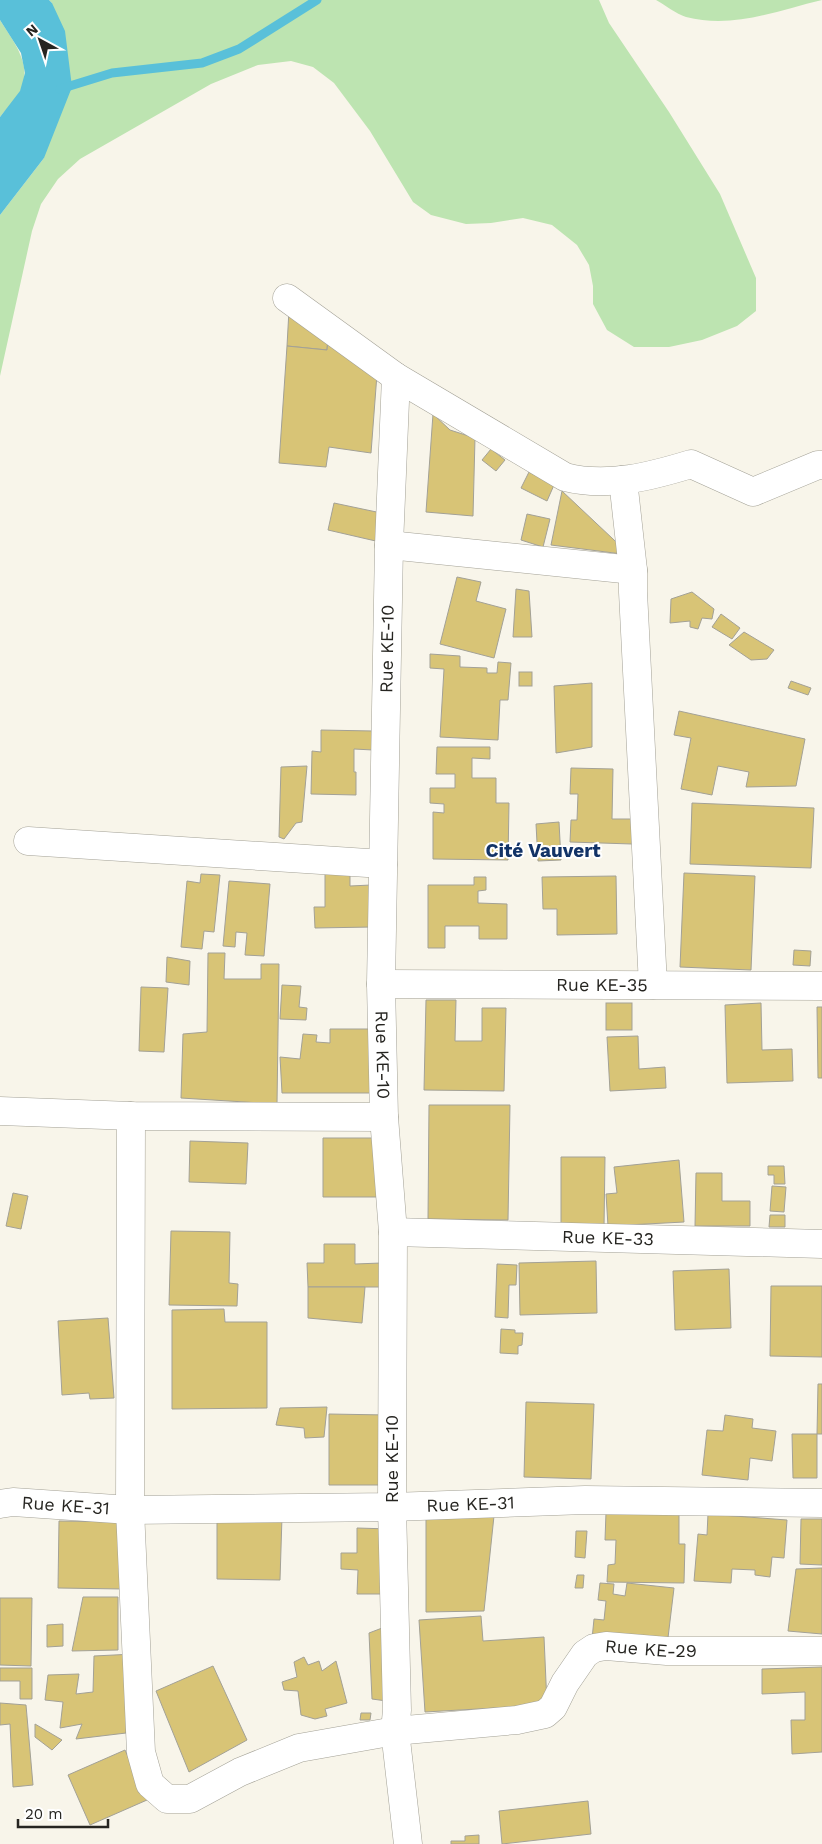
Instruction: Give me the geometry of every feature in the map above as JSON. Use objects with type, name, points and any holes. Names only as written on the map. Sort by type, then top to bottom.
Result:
[{"type":"street","points":[[287,298],[396,377],[565,477],[581,481],[623,480],[663,473],[691,464],[752,492],[822,464]]},
{"type":"street","name":"Rue KE-10","points":[[396,377],[389,545],[381,984],[384,1117],[393,1232],[392,1507],[397,1710],[395,1731],[408,1844]]},
{"type":"street","points":[[623,480],[633,570],[653,985]]},
{"type":"street","points":[[389,545],[633,570]]},
{"type":"street","points":[[28,841],[383,864]]},
{"type":"street","name":"Rue KE-35","points":[[381,984],[822,986]]},
{"type":"street","points":[[0,1111],[131,1116],[384,1117]]},
{"type":"street","points":[[131,1116],[130,1510],[141,1752],[150,1784],[166,1799],[190,1799],[240,1772],[299,1748],[395,1731]]},
{"type":"street","name":"Rue KE-33","points":[[393,1232],[822,1244]]},
{"type":"street","name":"Rue KE-31","points":[[0,1504],[13,1502],[130,1510],[392,1507],[585,1500],[822,1503]]},
{"type":"street","name":"Rue KE-29","points":[[395,1731],[517,1720],[545,1714],[553,1707],[565,1683],[585,1654],[594,1648],[606,1646],[667,1651],[822,1651]]},
{"type":"green space","points":[[49,0],[599,0],[609,23],[669,112],[720,194],[756,278],[756,311],[737,326],[702,340],[669,347],[634,347],[607,330],[593,304],[593,286],[589,265],[577,245],[552,225],[523,218],[491,223],[466,224],[431,215],[413,202],[370,131],[334,83],[313,67],[291,61],[258,65],[211,84],[80,159],[58,179],[41,204],[32,231],[0,376],[0,215],[44,158],[52,3]]},
{"type":"green space","points":[[656,0],[822,0],[754,17],[721,21],[686,17],[674,12]]},
{"type":"green space","points":[[0,20],[16,45],[25,73],[20,92],[0,117]]},
{"type":"water","points":[[0,0],[49,0],[52,3],[65,31],[72,87],[44,158],[0,215],[0,117],[20,91],[25,73],[21,53],[0,20]]},
{"type":"building","points":[[289,310],[328,339],[327,350],[287,346]]},
{"type":"building","points":[[328,339],[377,374],[371,453],[329,447],[326,467],[279,463],[287,346],[327,350]]},
{"type":"building","points":[[433,414],[450,430],[475,438],[473,516],[426,512]]},
{"type":"building","points":[[491,449],[505,460],[496,471],[482,460]]},
{"type":"building","points":[[529,472],[554,485],[547,501],[521,488]]},
{"type":"building","points":[[562,491],[630,555],[551,545]]},
{"type":"building","points":[[334,503],[386,514],[380,542],[328,530]]},
{"type":"building","points":[[527,514],[550,519],[543,547],[521,540]]},
{"type":"building","points":[[457,577],[481,582],[476,601],[506,609],[494,658],[440,644]]},
{"type":"building","points":[[516,589],[529,591],[532,637],[513,637]]},
{"type":"building","points":[[692,592],[714,609],[712,619],[702,618],[698,629],[690,627],[690,621],[670,623],[671,599]]},
{"type":"building","points":[[721,614],[740,628],[732,639],[712,627]]},
{"type":"building","points":[[744,632],[774,650],[767,659],[751,660],[729,645]]},
{"type":"building","points":[[430,654],[460,656],[460,667],[487,668],[487,673],[497,673],[498,662],[511,663],[508,700],[500,700],[498,740],[440,737],[444,669],[430,668]]},
{"type":"building","points":[[519,672],[532,672],[532,686],[519,686]]},
{"type":"building","points":[[791,681],[811,688],[808,695],[788,688]]},
{"type":"building","points":[[592,683],[592,747],[556,753],[554,686]]},
{"type":"building","points":[[679,711],[805,739],[796,786],[746,787],[749,772],[718,766],[712,795],[681,789],[691,738],[674,735]]},
{"type":"building","points":[[321,730],[373,731],[373,750],[354,749],[356,795],[311,794],[312,751],[321,752]]},
{"type":"building","points":[[437,747],[490,747],[490,759],[472,758],[472,778],[496,778],[496,803],[509,803],[508,860],[433,859],[433,812],[444,813],[444,804],[430,803],[430,788],[455,788],[455,774],[436,774]]},
{"type":"building","points":[[307,766],[302,822],[296,823],[284,839],[279,837],[281,767]]},
{"type":"building","points":[[571,768],[613,769],[612,819],[634,819],[632,844],[570,842],[571,820],[577,820],[578,794],[570,794]]},
{"type":"building","points":[[692,803],[814,808],[811,868],[690,864]]},
{"type":"building","points":[[559,822],[561,860],[538,861],[536,824]]},
{"type":"building","points":[[350,871],[350,886],[371,885],[372,927],[315,928],[314,907],[325,907],[325,872]]},
{"type":"building","points":[[684,873],[755,876],[751,970],[680,967]]},
{"type":"building","points":[[201,874],[220,875],[214,932],[204,931],[202,949],[181,947],[187,881],[200,883]]},
{"type":"building","points":[[616,876],[617,934],[557,935],[557,909],[543,909],[542,877]]},
{"type":"building","points":[[474,877],[486,877],[486,890],[478,891],[478,903],[507,904],[507,939],[479,939],[479,926],[445,926],[445,948],[428,948],[428,885],[474,885]]},
{"type":"building","points":[[229,881],[270,884],[264,956],[245,955],[247,933],[236,932],[235,947],[223,946]]},
{"type":"building","points":[[794,950],[811,951],[810,966],[793,965]]},
{"type":"building","points":[[208,953],[225,953],[224,979],[261,979],[261,964],[279,964],[277,1104],[181,1098],[183,1034],[207,1032]]},
{"type":"building","points":[[167,957],[190,961],[189,985],[166,982]]},
{"type":"building","points":[[282,985],[301,986],[299,1007],[307,1008],[306,1020],[280,1019]]},
{"type":"building","points":[[141,987],[168,988],[164,1052],[139,1051]]},
{"type":"building","points":[[426,1000],[456,1000],[455,1041],[482,1041],[482,1008],[506,1008],[504,1091],[424,1090]]},
{"type":"building","points":[[606,1003],[632,1003],[632,1030],[606,1030]]},
{"type":"building","points":[[761,1003],[762,1050],[792,1049],[793,1081],[727,1083],[725,1005]]},
{"type":"building","points":[[817,1007],[822,1007],[822,1078],[818,1078]]},
{"type":"building","points":[[330,1029],[376,1029],[376,1093],[282,1093],[280,1057],[300,1059],[303,1034],[317,1035],[316,1042],[330,1043]]},
{"type":"building","points":[[638,1036],[639,1069],[665,1067],[666,1088],[610,1091],[607,1037]]},
{"type":"building","points":[[429,1105],[510,1105],[508,1220],[428,1219]]},
{"type":"building","points":[[323,1138],[382,1138],[381,1197],[323,1197]]},
{"type":"building","points":[[190,1141],[248,1143],[246,1184],[189,1182]]},
{"type":"building","points":[[561,1157],[605,1157],[604,1228],[561,1228]]},
{"type":"building","points":[[679,1160],[684,1222],[608,1226],[606,1194],[617,1193],[614,1167]]},
{"type":"building","points":[[768,1166],[784,1166],[785,1184],[774,1184],[774,1175],[768,1175]]},
{"type":"building","points":[[696,1173],[722,1173],[722,1201],[750,1201],[750,1226],[695,1226]]},
{"type":"building","points":[[772,1186],[786,1187],[784,1212],[770,1211]]},
{"type":"building","points":[[13,1193],[28,1196],[21,1229],[6,1226]]},
{"type":"building","points":[[770,1215],[785,1215],[785,1227],[769,1227]]},
{"type":"building","points":[[171,1231],[230,1232],[229,1283],[238,1284],[237,1306],[169,1305]]},
{"type":"building","points":[[324,1244],[355,1244],[355,1264],[381,1263],[382,1287],[308,1287],[307,1263],[324,1263]]},
{"type":"building","points":[[596,1261],[597,1313],[520,1315],[519,1263]]},
{"type":"building","points":[[497,1264],[517,1265],[516,1285],[509,1285],[508,1318],[495,1317]]},
{"type":"building","points":[[729,1269],[731,1328],[675,1330],[673,1271]]},
{"type":"building","points":[[771,1286],[822,1286],[822,1357],[770,1356]]},
{"type":"building","points":[[308,1287],[365,1287],[362,1323],[308,1318]]},
{"type":"building","points":[[224,1309],[225,1322],[267,1322],[267,1408],[172,1409],[172,1310]]},
{"type":"building","points":[[108,1318],[114,1398],[90,1399],[89,1393],[62,1395],[58,1321]]},
{"type":"building","points":[[501,1329],[515,1330],[515,1333],[523,1333],[522,1345],[518,1346],[518,1354],[500,1353]]},
{"type":"building","points":[[818,1384],[822,1384],[822,1434],[817,1434]]},
{"type":"building","points":[[526,1402],[594,1404],[591,1479],[524,1477]]},
{"type":"building","points":[[327,1407],[324,1437],[305,1438],[304,1428],[276,1425],[280,1408]]},
{"type":"building","points":[[329,1414],[387,1415],[386,1485],[329,1485]]},
{"type":"building","points":[[725,1415],[753,1419],[752,1428],[776,1431],[772,1461],[750,1458],[748,1480],[702,1475],[707,1430],[723,1431]]},
{"type":"building","points":[[792,1434],[817,1434],[817,1478],[793,1478]]},
{"type":"building","points":[[606,1513],[679,1514],[679,1544],[685,1544],[684,1583],[607,1582],[608,1565],[615,1564],[616,1540],[605,1540]]},
{"type":"building","points":[[708,1514],[787,1520],[784,1558],[772,1557],[770,1577],[755,1575],[755,1570],[732,1569],[731,1583],[694,1581],[698,1534],[707,1535]]},
{"type":"building","points":[[217,1515],[282,1517],[280,1580],[217,1579]]},
{"type":"building","points":[[494,1516],[484,1611],[426,1612],[426,1518]]},
{"type":"building","points":[[801,1519],[822,1519],[822,1565],[800,1564]]},
{"type":"building","points":[[59,1521],[124,1522],[123,1589],[58,1588]]},
{"type":"building","points":[[357,1528],[390,1529],[388,1594],[357,1594],[358,1570],[341,1569],[341,1553],[357,1553]]},
{"type":"building","points":[[576,1531],[587,1531],[585,1558],[575,1557]]},
{"type":"building","points":[[822,1568],[822,1634],[788,1631],[796,1569]]},
{"type":"building","points":[[577,1575],[584,1575],[583,1588],[575,1588]]},
{"type":"building","points":[[600,1583],[614,1584],[613,1594],[625,1596],[627,1583],[674,1588],[667,1646],[592,1639],[594,1619],[604,1620],[606,1601],[598,1600]]},
{"type":"building","points":[[83,1597],[118,1597],[118,1650],[72,1651]]},
{"type":"building","points":[[0,1598],[32,1598],[31,1666],[0,1665]]},
{"type":"building","points":[[481,1616],[483,1641],[544,1637],[547,1705],[425,1712],[419,1620]]},
{"type":"building","points":[[63,1624],[63,1646],[47,1647],[47,1625]]},
{"type":"building","points":[[390,1625],[394,1702],[372,1699],[369,1633]]},
{"type":"building","points":[[134,1654],[126,1733],[76,1739],[82,1724],[60,1728],[63,1702],[45,1700],[48,1675],[79,1674],[76,1694],[93,1692],[94,1656]]},
{"type":"building","points":[[304,1657],[308,1665],[319,1661],[322,1671],[336,1661],[347,1703],[325,1709],[327,1716],[315,1719],[301,1715],[298,1691],[284,1690],[282,1682],[297,1677],[294,1662]]},
{"type":"building","points":[[213,1666],[247,1740],[189,1772],[156,1691]]},
{"type":"building","points":[[822,1667],[822,1752],[792,1754],[791,1720],[805,1720],[805,1692],[762,1694],[762,1669]]},
{"type":"building","points":[[0,1668],[32,1668],[32,1699],[20,1699],[20,1681],[0,1681]]},
{"type":"building","points":[[0,1703],[26,1705],[33,1785],[13,1787],[10,1724],[0,1725]]},
{"type":"building","points":[[361,1713],[371,1713],[370,1720],[360,1720]]},
{"type":"building","points":[[35,1724],[62,1740],[52,1750],[35,1737]]},
{"type":"building","points":[[125,1750],[147,1800],[90,1825],[68,1775]]},
{"type":"building","points":[[588,1801],[591,1834],[502,1844],[499,1811]]},
{"type":"building","points":[[479,1835],[479,1844],[451,1844],[451,1841],[465,1841],[465,1836]]},
{"type":"waterway","points":[[60,89],[112,73],[202,63],[239,49],[317,0]]},
{"type":"district","name":"Cité Vauvert","points":[[543,850]]}]
